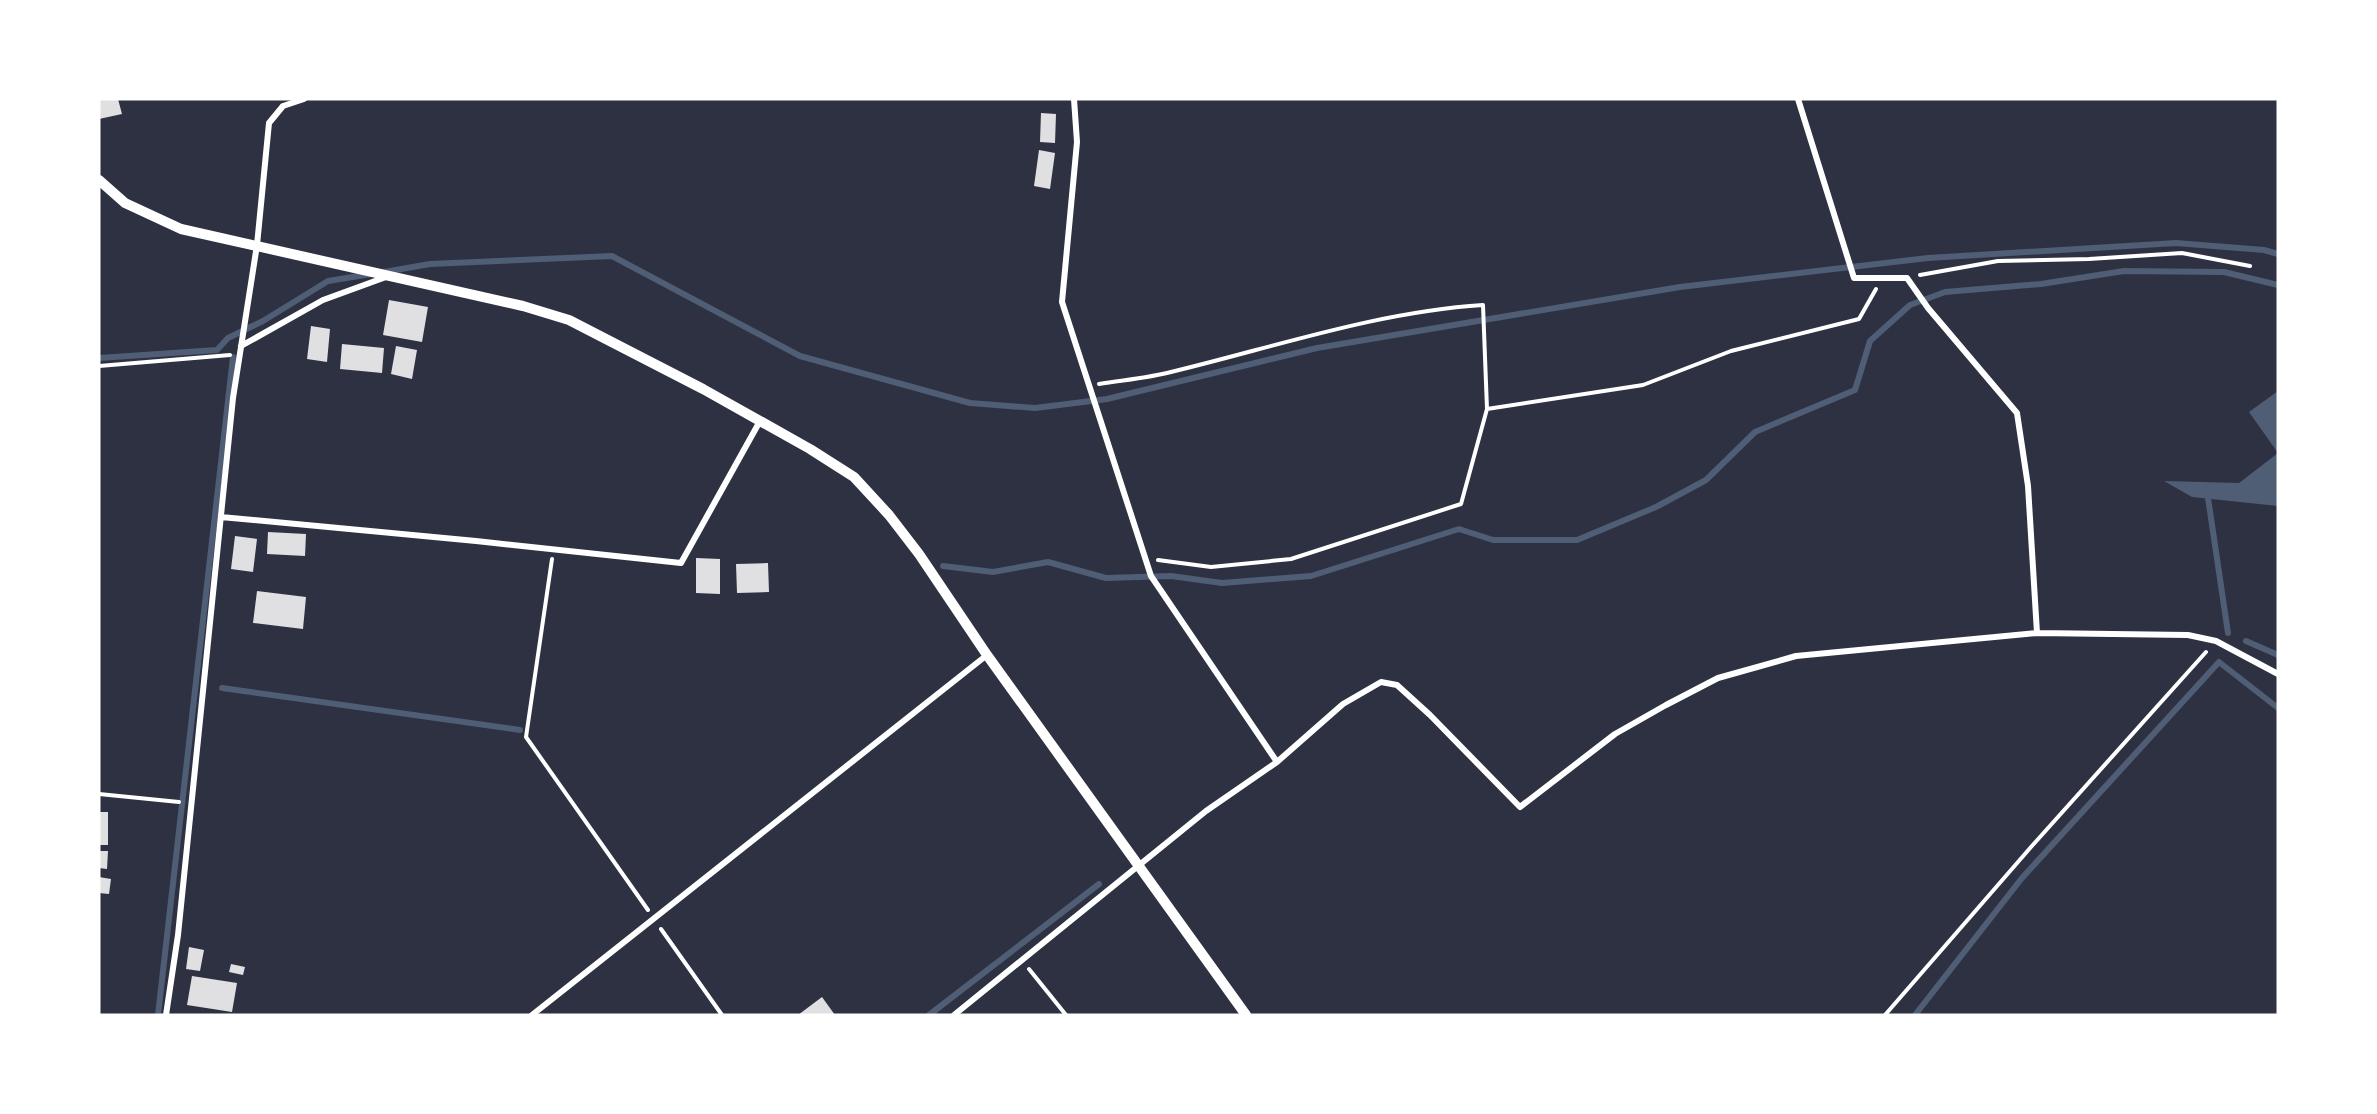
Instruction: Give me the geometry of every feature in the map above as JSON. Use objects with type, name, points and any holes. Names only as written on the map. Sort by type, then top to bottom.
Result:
[{"type":"street","points":[[166,1015],[178,935],[233,398],[257,245],[269,123],[284,106],[304,99]]},
{"type":"street","points":[[1074,99],[1077,142],[1062,302],[1151,576],[1276,762]]},
{"type":"street","points":[[1798,99],[1854,279],[1907,278],[1928,308],[2017,413],[2028,486],[2037,633]]},
{"type":"street","points":[[99,180],[125,202],[181,229],[523,306],[569,320],[760,421],[854,477],[889,514],[987,655],[1246,1015]]},
{"type":"street","points":[[241,346],[323,300],[390,276]]},
{"type":"street","points":[[221,517],[681,563],[760,421]]},
{"type":"street","points":[[954,1015],[1206,811],[1276,762],[1343,704],[1381,682],[1397,685],[1430,715],[1520,807],[1615,734],[1718,678],[1796,656],[2037,633],[2188,635],[2216,640],[2278,674]]},
{"type":"street","points":[[532,1015],[987,655]]},
{"type":"path","points":[[1907,278],[1998,261],[2089,259],[2182,253],[2250,266]]},
{"type":"path","points":[[1486,409],[1643,385],[1731,351],[1859,319],[1882,278]]},
{"type":"path","points":[[1090,386],[1169,373],[1315,333],[1383,318],[1483,305],[1486,409],[1461,504],[1291,559],[1211,567],[1146,558]]},
{"type":"path","points":[[99,366],[240,354]]},
{"type":"path","points":[[553,549],[526,736],[722,1015]]},
{"type":"path","points":[[1885,1015],[2216,640]]},
{"type":"path","points":[[99,794],[192,803]]},
{"type":"path","points":[[1022,961],[1066,1015]]},
{"type":"water","points":[[2278,391],[2278,453],[2249,412]]},
{"type":"water","points":[[2278,453],[2278,506],[2192,497],[2164,481],[2239,483]]},
{"type":"building","points":[[99,99],[118,99],[122,114],[99,119]]},
{"type":"building","points":[[1041,113],[1056,114],[1055,143],[1040,142]]},
{"type":"building","points":[[1039,150],[1055,153],[1050,189],[1034,186]]},
{"type":"building","points":[[389,300],[428,307],[422,342],[383,335]]},
{"type":"building","points":[[311,326],[330,329],[327,362],[307,359]]},
{"type":"building","points":[[342,344],[384,348],[382,373],[340,369]]},
{"type":"building","points":[[396,346],[417,350],[412,379],[391,374]]},
{"type":"building","points":[[268,532],[306,534],[305,556],[267,554]]},
{"type":"building","points":[[235,536],[257,539],[253,572],[231,569]]},
{"type":"building","points":[[696,558],[720,559],[720,594],[696,593]]},
{"type":"building","points":[[768,563],[769,592],[737,593],[736,564]]},
{"type":"building","points":[[257,591],[306,597],[303,629],[253,623]]},
{"type":"building","points":[[99,812],[108,812],[108,845],[99,845]]},
{"type":"building","points":[[99,851],[108,851],[107,869],[99,868]]},
{"type":"building","points":[[99,877],[111,879],[109,894],[99,893]]},
{"type":"building","points":[[189,947],[204,950],[200,971],[186,969]]},
{"type":"building","points":[[231,964],[245,967],[243,975],[229,972]]},
{"type":"building","points":[[192,976],[237,983],[232,1012],[187,1005]]},
{"type":"building","points":[[822,997],[835,1015],[798,1015]]},
{"type":"waterway","points":[[384,272],[430,264],[612,256],[800,356],[970,403],[1035,408],[1107,399],[1317,348],[1680,287],[1928,258],[2176,243],[2264,250],[2278,254]]},
{"type":"waterway","points":[[943,566],[993,572],[1048,562],[1106,578],[1171,576],[1222,583],[1311,576],[1459,529],[1493,540],[1577,540],[1656,507],[1706,480],[1755,432],[1855,390],[1870,341],[1910,305],[1945,292],[2041,284],[2124,271],[2224,272],[2278,285]]},
{"type":"waterway","points":[[99,358],[217,350],[228,338],[263,321],[328,281],[371,274]]},
{"type":"waterway","points":[[158,1015],[233,357]]},
{"type":"waterway","points":[[2207,491],[2228,633]]},
{"type":"waterway","points":[[2246,641],[2278,655]]},
{"type":"waterway","points":[[1915,1015],[2022,878],[2219,662],[2278,708]]},
{"type":"waterway","points":[[222,688],[520,730]]},
{"type":"waterway","points":[[929,1015],[1099,884]]}]
